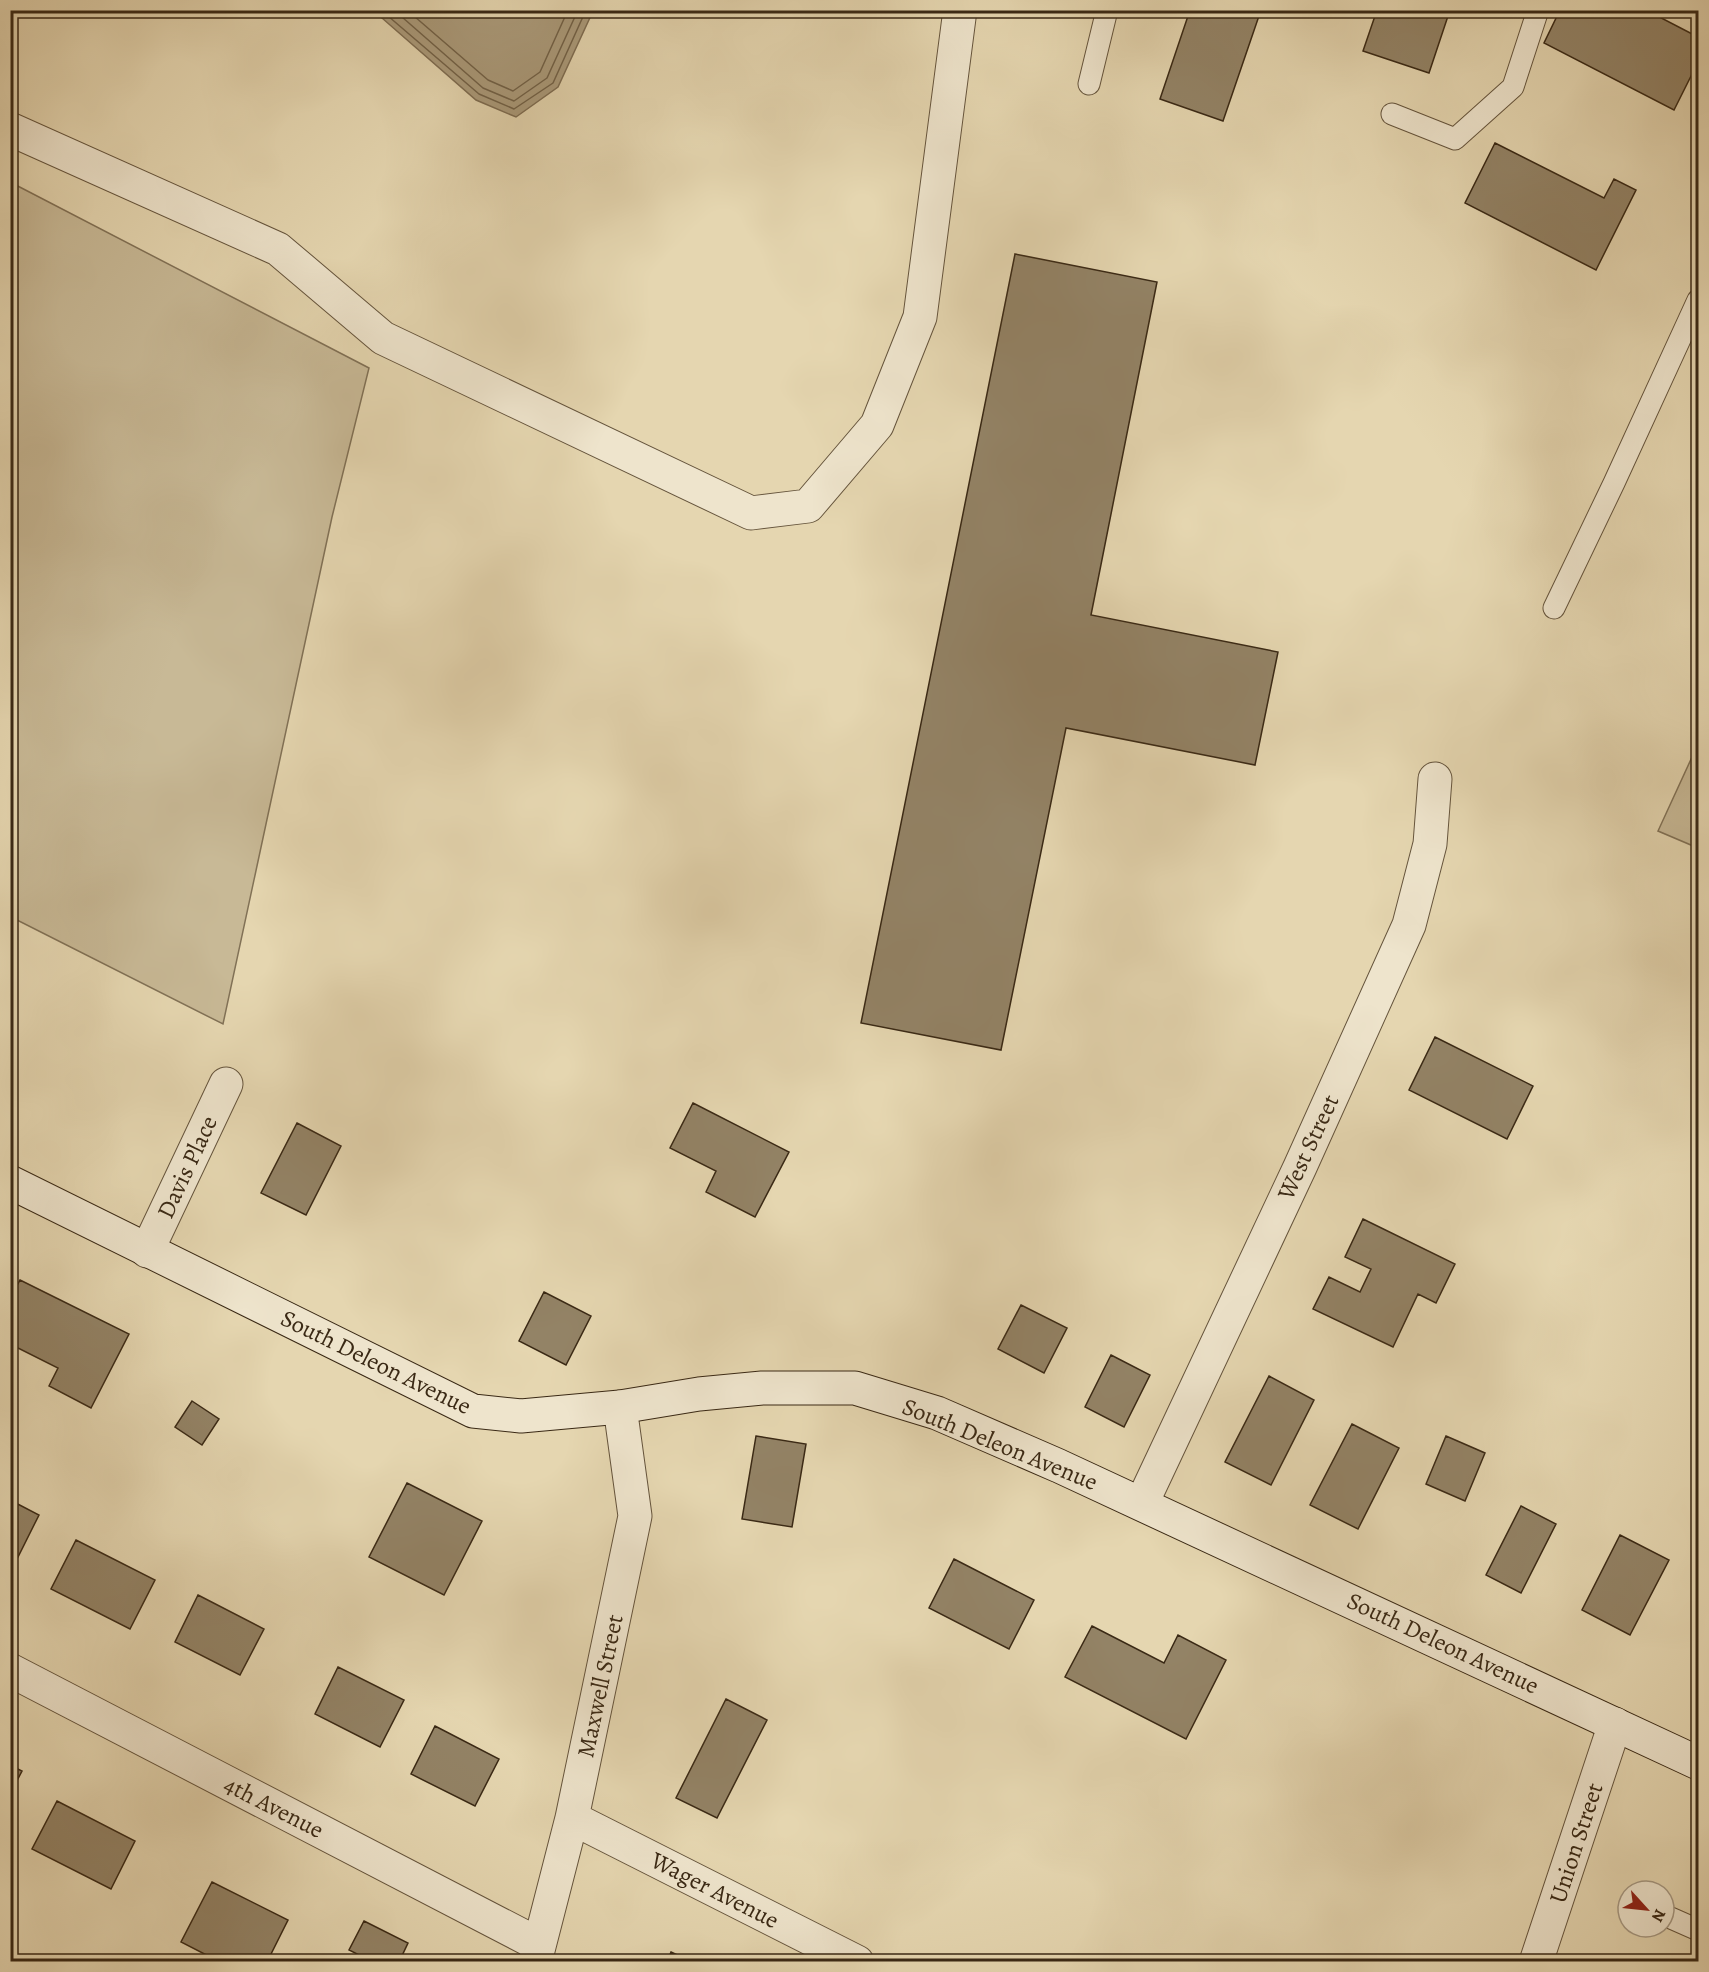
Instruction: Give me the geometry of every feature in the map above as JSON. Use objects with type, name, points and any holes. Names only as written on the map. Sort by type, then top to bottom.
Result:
[{"type":"street","points":[[10,129],[278,249],[383,338],[751,513],[808,506],[877,425],[920,317],[960,10]]},
{"type":"street","name":"West Street","points":[[1142,1503],[1300,1167],[1409,925],[1430,844],[1435,779]]},
{"type":"street","name":"Davis Place","points":[[147,1251],[226,1084]]},
{"type":"street","name":"South Deleon Avenue","points":[[10,1182],[473,1411],[521,1416],[620,1407],[699,1394],[762,1388],[855,1388],[937,1413],[1142,1503],[1698,1763]]},
{"type":"street","name":"Maxwell Street","points":[[537,1953],[572,1818],[635,1516],[620,1407]]},
{"type":"street","name":"4th Avenue","points":[[10,1670],[537,1953]]},
{"type":"street","name":"Union Street","points":[[1536,1962],[1615,1724]]},
{"type":"street","name":"Wager Avenue","points":[[572,1818],[857,1962]]},
{"type":"lane","points":[[1089,84],[1107,10]]},
{"type":"lane","points":[[1392,114],[1455,139],[1513,87],[1538,10]]},
{"type":"lane","points":[[1554,608],[1698,300]]},
{"type":"lane","points":[[1676,1920],[1698,1930]]},
{"type":"shaded area","points":[[10,182],[369,368],[332,517],[223,1024],[11,917]]},
{"type":"shaded area","points":[[1698,744],[1698,848],[1658,831]]},
{"type":"water","points":[[370,11],[593,11],[558,87],[516,117],[476,100],[382,18]]},
{"type":"building","points":[[1190,10],[1261,10],[1223,121],[1160,99]]},
{"type":"building","points":[[1377,10],[1450,10],[1429,73],[1363,51]]},
{"type":"building","points":[[1560,10],[1646,10],[1698,37],[1698,62],[1674,110],[1544,43]]},
{"type":"building","points":[[1495,143],[1604,198],[1614,179],[1636,190],[1596,270],[1465,203]]},
{"type":"building","points":[[1015,254],[1157,282],[1091,615],[1278,652],[1255,765],[1066,728],[1001,1050],[861,1023]]},
{"type":"building","points":[[1435,1037],[1533,1086],[1507,1139],[1409,1090]]},
{"type":"building","points":[[693,1103],[789,1152],[755,1217],[706,1192],[716,1171],[670,1148]]},
{"type":"building","points":[[297,1123],[341,1146],[306,1215],[261,1193]]},
{"type":"building","points":[[1363,1219],[1455,1264],[1436,1303],[1418,1294],[1393,1347],[1313,1309],[1329,1277],[1360,1292],[1371,1269],[1345,1257]]},
{"type":"building","points":[[20,1280],[129,1334],[91,1408],[49,1386],[58,1368],[10,1344],[10,1299]]},
{"type":"building","points":[[544,1292],[591,1316],[566,1365],[519,1341]]},
{"type":"building","points":[[1021,1305],[1067,1328],[1044,1373],[998,1349]]},
{"type":"building","points":[[1111,1355],[1150,1375],[1124,1427],[1085,1407]]},
{"type":"building","points":[[1269,1376],[1314,1400],[1271,1485],[1225,1462]]},
{"type":"building","points":[[192,1401],[219,1419],[202,1445],[175,1427]]},
{"type":"building","points":[[1352,1424],[1399,1448],[1358,1529],[1310,1505]]},
{"type":"building","points":[[756,1436],[806,1444],[792,1527],[742,1519]]},
{"type":"building","points":[[1446,1436],[1485,1453],[1465,1501],[1426,1484]]},
{"type":"building","points":[[407,1483],[482,1521],[444,1595],[369,1557]]},
{"type":"building","points":[[10,1500],[39,1515],[15,1563],[10,1561]]},
{"type":"building","points":[[1521,1506],[1556,1524],[1521,1593],[1486,1575]]},
{"type":"building","points":[[1620,1535],[1669,1560],[1630,1635],[1582,1610]]},
{"type":"building","points":[[76,1540],[155,1580],[130,1629],[51,1589]]},
{"type":"building","points":[[954,1559],[1034,1600],[1009,1649],[929,1608]]},
{"type":"building","points":[[198,1595],[264,1629],[240,1675],[175,1642]]},
{"type":"building","points":[[1092,1626],[1164,1663],[1178,1635],[1226,1660],[1186,1739],[1065,1677]]},
{"type":"building","points":[[338,1667],[404,1700],[380,1747],[315,1714]]},
{"type":"building","points":[[726,1699],[767,1720],[717,1818],[676,1798]]},
{"type":"building","points":[[435,1726],[499,1759],[475,1806],[411,1774]]},
{"type":"building","points":[[10,1765],[22,1771],[10,1794]]},
{"type":"building","points":[[57,1801],[135,1841],[111,1889],[32,1849]]},
{"type":"building","points":[[212,1882],[288,1920],[267,1962],[220,1962],[181,1942]]},
{"type":"building","points":[[364,1921],[408,1943],[399,1962],[373,1962],[349,1950]]},
{"type":"building","points":[[671,1952],[692,1962],[667,1962]]}]
